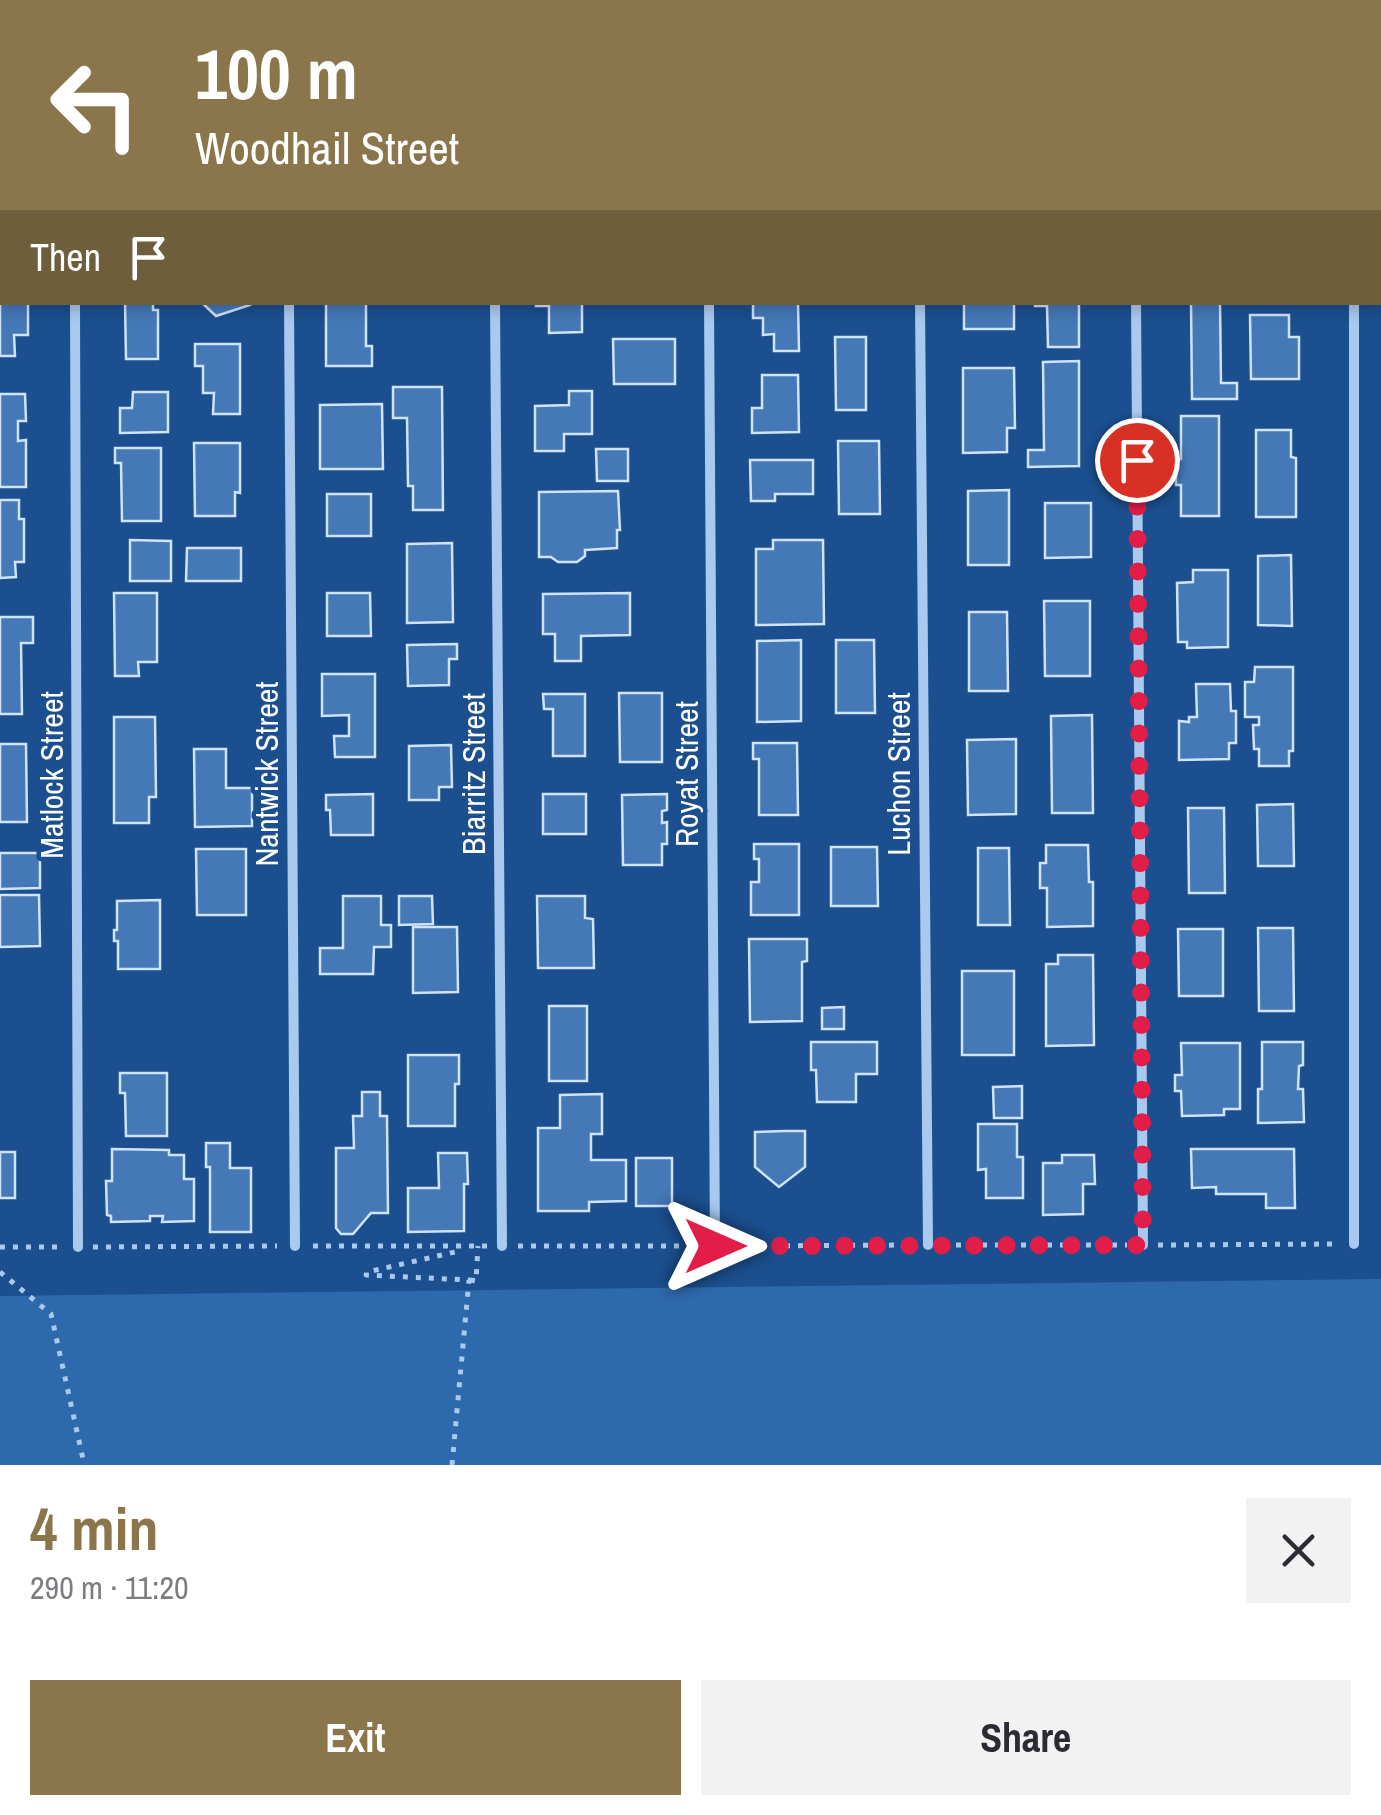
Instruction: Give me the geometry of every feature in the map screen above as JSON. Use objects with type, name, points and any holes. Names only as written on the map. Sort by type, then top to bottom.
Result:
[{"type":"street","name":"Matlock Street","points":[[75,305],[78,1246]]},
{"type":"street","name":"Nantwick Street","points":[[289,305],[295,1246]]},
{"type":"street","name":"Biarritz Street","points":[[496,305],[502,1246]]},
{"type":"street","name":"Royat Street","points":[[709,305],[715,1246]]},
{"type":"street","name":"Luchon Street","points":[[920,305],[928,1245]]},
{"type":"street","points":[[1136,305],[1143,1245]]},
{"type":"street","points":[[1354,305],[1354,1244]]},
{"type":"path","points":[[0,1247],[1354,1244]]},
{"type":"path","points":[[460,1246],[455,1252],[367,1272],[366,1276],[476,1282],[478,1246]]},
{"type":"path","points":[[0,1272],[51,1314],[83,1459],[80,1465]]},
{"type":"path","points":[[452,1465],[469,1280]]},
{"type":"shaded area","points":[[1381,1279],[1381,1465],[0,1465],[0,1296]]},
{"type":"building","points":[[0,305],[28,305],[28,335],[14,335],[15,356],[0,356]]},
{"type":"building","points":[[125,305],[153,305],[153,310],[158,310],[158,359],[126,359]]},
{"type":"building","points":[[204,305],[250,305],[216,316]]},
{"type":"building","points":[[326,305],[366,305],[366,346],[372,346],[372,366],[326,366]]},
{"type":"building","points":[[582,305],[582,332],[549,333],[549,306],[536,306]]},
{"type":"building","points":[[753,305],[798,305],[799,351],[774,351],[774,334],[763,335],[763,318],[753,318]]},
{"type":"building","points":[[964,305],[1014,305],[1014,329],[964,329]]},
{"type":"building","points":[[1079,305],[1079,347],[1048,347],[1047,306],[1035,306]]},
{"type":"building","points":[[1191,305],[1220,305],[1221,383],[1237,383],[1237,399],[1192,399]]},
{"type":"building","points":[[1250,315],[1289,315],[1289,337],[1299,337],[1299,379],[1251,379]]},
{"type":"building","points":[[835,337],[866,337],[866,410],[836,410]]},
{"type":"building","points":[[613,339],[675,339],[675,384],[614,384]]},
{"type":"building","points":[[195,344],[240,344],[240,414],[213,414],[214,393],[203,393],[203,366],[195,366]]},
{"type":"building","points":[[1079,361],[1079,466],[1028,467],[1028,450],[1044,450],[1043,362]]},
{"type":"building","points":[[963,368],[1014,368],[1015,428],[1007,428],[1007,452],[963,453]]},
{"type":"building","points":[[762,375],[798,375],[799,432],[752,433],[752,408],[762,408]]},
{"type":"building","points":[[393,387],[442,387],[443,510],[413,510],[413,486],[408,486],[407,418],[393,418]]},
{"type":"building","points":[[569,391],[592,391],[592,434],[564,434],[564,451],[535,451],[535,406],[569,405]]},
{"type":"building","points":[[133,392],[168,392],[168,432],[120,433],[120,408],[132,408]]},
{"type":"building","points":[[0,394],[25,394],[26,421],[18,421],[18,441],[26,440],[26,487],[0,487]]},
{"type":"building","points":[[382,404],[383,469],[320,469],[320,405]]},
{"type":"building","points":[[1181,416],[1219,416],[1219,516],[1181,516],[1176,459],[1181,459]]},
{"type":"building","points":[[1256,430],[1291,430],[1291,457],[1296,458],[1296,517],[1256,517]]},
{"type":"building","points":[[838,441],[879,441],[880,514],[839,514]]},
{"type":"building","points":[[194,443],[240,443],[240,493],[235,492],[235,516],[195,516]]},
{"type":"building","points":[[115,448],[161,448],[161,521],[122,521],[121,463],[115,463]]},
{"type":"building","points":[[596,449],[628,449],[628,481],[597,481]]},
{"type":"building","points":[[750,460],[813,460],[813,494],[775,494],[775,501],[751,501]]},
{"type":"building","points":[[1009,490],[1009,565],[968,565],[968,491]]},
{"type":"building","points":[[618,491],[617,548],[585,550],[585,556],[577,562],[539,557],[539,492]]},
{"type":"building","points":[[327,494],[371,494],[371,536],[327,536]]},
{"type":"building","points":[[0,500],[19,500],[19,519],[24,519],[24,562],[15,562],[16,577],[0,578]]},
{"type":"building","points":[[1045,503],[1091,503],[1091,557],[1045,558]]},
{"type":"building","points":[[130,540],[171,541],[171,581],[130,581]]},
{"type":"building","points":[[773,540],[823,540],[824,624],[756,625],[756,549],[773,549]]},
{"type":"building","points":[[452,543],[453,622],[407,623],[407,544]]},
{"type":"building","points":[[187,548],[241,548],[241,581],[186,581]]},
{"type":"building","points":[[1291,555],[1292,626],[1258,625],[1258,556]]},
{"type":"building","points":[[1193,570],[1228,570],[1228,647],[1187,648],[1187,642],[1178,642],[1177,583],[1193,582]]},
{"type":"building","points":[[114,593],[157,593],[157,662],[138,662],[139,676],[115,676]]},
{"type":"building","points":[[327,593],[370,593],[371,636],[327,636]]},
{"type":"building","points":[[630,593],[630,635],[581,636],[581,661],[555,661],[555,634],[543,634],[543,594]]},
{"type":"building","points":[[1044,601],[1090,601],[1090,676],[1045,676]]},
{"type":"building","points":[[969,612],[1007,612],[1008,691],[969,691]]},
{"type":"building","points":[[0,617],[33,617],[33,643],[21,643],[22,714],[0,714]]},
{"type":"building","points":[[801,640],[801,721],[757,722],[757,641]]},
{"type":"building","points":[[836,640],[874,640],[875,713],[836,713]]},
{"type":"building","points":[[457,644],[457,659],[449,659],[449,685],[408,686],[407,645]]},
{"type":"building","points":[[1255,667],[1293,667],[1293,751],[1289,751],[1289,766],[1259,766],[1253,725],[1259,725],[1259,717],[1245,717],[1245,682],[1254,682]]},
{"type":"building","points":[[322,674],[375,674],[375,757],[335,757],[334,736],[349,736],[349,715],[322,716]]},
{"type":"building","points":[[1196,684],[1230,684],[1231,711],[1236,711],[1236,743],[1229,743],[1229,759],[1179,760],[1179,721],[1189,722],[1189,717],[1197,717]]},
{"type":"building","points":[[619,693],[662,693],[662,762],[620,762]]},
{"type":"building","points":[[543,694],[585,694],[585,756],[553,756],[553,709],[544,709]]},
{"type":"building","points":[[1092,715],[1093,813],[1052,813],[1051,716]]},
{"type":"building","points":[[114,717],[155,717],[156,797],[149,797],[149,823],[114,823]]},
{"type":"building","points":[[1016,739],[1016,814],[968,815],[967,740]]},
{"type":"building","points":[[753,743],[797,743],[798,815],[759,815],[759,759],[753,759]]},
{"type":"building","points":[[0,744],[26,744],[27,822],[0,822]]},
{"type":"building","points":[[451,745],[452,787],[439,787],[439,800],[409,800],[409,746]]},
{"type":"building","points":[[194,749],[226,749],[226,788],[252,788],[252,826],[195,827]]},
{"type":"building","points":[[373,794],[373,835],[331,835],[326,795]]},
{"type":"building","points":[[543,794],[586,794],[586,834],[543,834]]},
{"type":"building","points":[[667,794],[667,810],[662,811],[662,823],[667,822],[667,844],[662,844],[662,865],[623,865],[622,795]]},
{"type":"building","points":[[1293,804],[1294,866],[1258,866],[1257,805]]},
{"type":"building","points":[[1188,808],[1224,808],[1225,893],[1189,893]]},
{"type":"building","points":[[754,844],[799,844],[799,915],[751,915],[751,882],[759,882],[759,859],[754,859]]},
{"type":"building","points":[[1046,845],[1088,845],[1093,926],[1047,927],[1047,888],[1040,888],[1040,863],[1046,863]]},
{"type":"building","points":[[831,847],[877,847],[878,906],[831,906]]},
{"type":"building","points":[[978,848],[1009,848],[1010,925],[978,925]]},
{"type":"building","points":[[196,849],[246,849],[246,915],[197,915]]},
{"type":"building","points":[[0,853],[40,853],[40,888],[0,889]]},
{"type":"building","points":[[0,895],[39,895],[40,946],[0,947]]},
{"type":"building","points":[[343,896],[381,896],[381,925],[391,925],[391,947],[374,947],[373,974],[320,974],[320,948],[343,948]]},
{"type":"building","points":[[399,896],[432,896],[433,924],[399,925]]},
{"type":"building","points":[[537,896],[585,896],[585,918],[593,919],[594,968],[538,968]]},
{"type":"building","points":[[160,900],[160,969],[118,969],[118,941],[114,941],[117,901]]},
{"type":"building","points":[[413,927],[457,927],[458,992],[413,993]]},
{"type":"building","points":[[1258,928],[1293,928],[1294,1011],[1259,1011]]},
{"type":"building","points":[[1178,929],[1223,929],[1223,996],[1179,996]]},
{"type":"building","points":[[749,939],[807,939],[807,961],[802,962],[802,1021],[750,1022]]},
{"type":"building","points":[[1058,955],[1093,955],[1094,1045],[1046,1046],[1046,964],[1058,964]]},
{"type":"building","points":[[962,971],[1014,971],[1014,1055],[962,1055]]},
{"type":"building","points":[[549,1006],[587,1006],[587,1081],[549,1081]]},
{"type":"building","points":[[844,1007],[844,1029],[822,1029],[822,1008]]},
{"type":"building","points":[[811,1042],[877,1042],[877,1074],[856,1074],[856,1102],[817,1102]]},
{"type":"building","points":[[1262,1042],[1303,1042],[1298,1089],[1303,1089],[1304,1122],[1258,1123]]},
{"type":"building","points":[[1181,1043],[1240,1043],[1240,1109],[1224,1109],[1224,1115],[1182,1116],[1181,1091],[1175,1091],[1175,1075],[1182,1075]]},
{"type":"building","points":[[408,1055],[459,1055],[455,1126],[408,1126]]},
{"type":"building","points":[[120,1073],[167,1073],[167,1136],[126,1136],[125,1093],[120,1093]]},
{"type":"building","points":[[1022,1086],[1022,1118],[994,1118],[993,1087]]},
{"type":"building","points":[[362,1092],[380,1092],[380,1116],[387,1116],[388,1213],[371,1213],[353,1234],[341,1234],[336,1228],[336,1148],[354,1148],[353,1116],[362,1116]]},
{"type":"building","points":[[602,1094],[602,1134],[591,1134],[591,1160],[626,1160],[626,1201],[589,1202],[589,1211],[538,1211],[538,1128],[560,1128],[560,1095]]},
{"type":"building","points":[[978,1124],[1017,1124],[1017,1157],[1023,1157],[1023,1198],[986,1198],[986,1169],[978,1170]]},
{"type":"building","points":[[805,1131],[805,1167],[779,1187],[755,1167],[755,1132]]},
{"type":"building","points":[[206,1143],[230,1143],[230,1168],[251,1168],[251,1232],[210,1232]]},
{"type":"building","points":[[112,1149],[169,1150],[169,1155],[184,1155],[184,1179],[194,1179],[194,1221],[162,1222],[163,1216],[150,1216],[150,1221],[111,1222],[107,1215],[106,1181],[112,1181]]},
{"type":"building","points":[[1191,1149],[1294,1149],[1295,1208],[1266,1208],[1266,1194],[1216,1194],[1216,1187],[1192,1188]]},
{"type":"building","points":[[0,1152],[15,1152],[15,1198],[0,1198]]},
{"type":"building","points":[[438,1153],[467,1153],[464,1231],[408,1232],[408,1188],[439,1188]]},
{"type":"building","points":[[1062,1155],[1094,1155],[1095,1184],[1083,1184],[1083,1214],[1043,1215],[1043,1163],[1062,1163]]},
{"type":"building","points":[[636,1158],[672,1158],[672,1206],[636,1206]]},
{"type":"route","points":[[715,1246],[1143,1245],[1137,460]]}]
